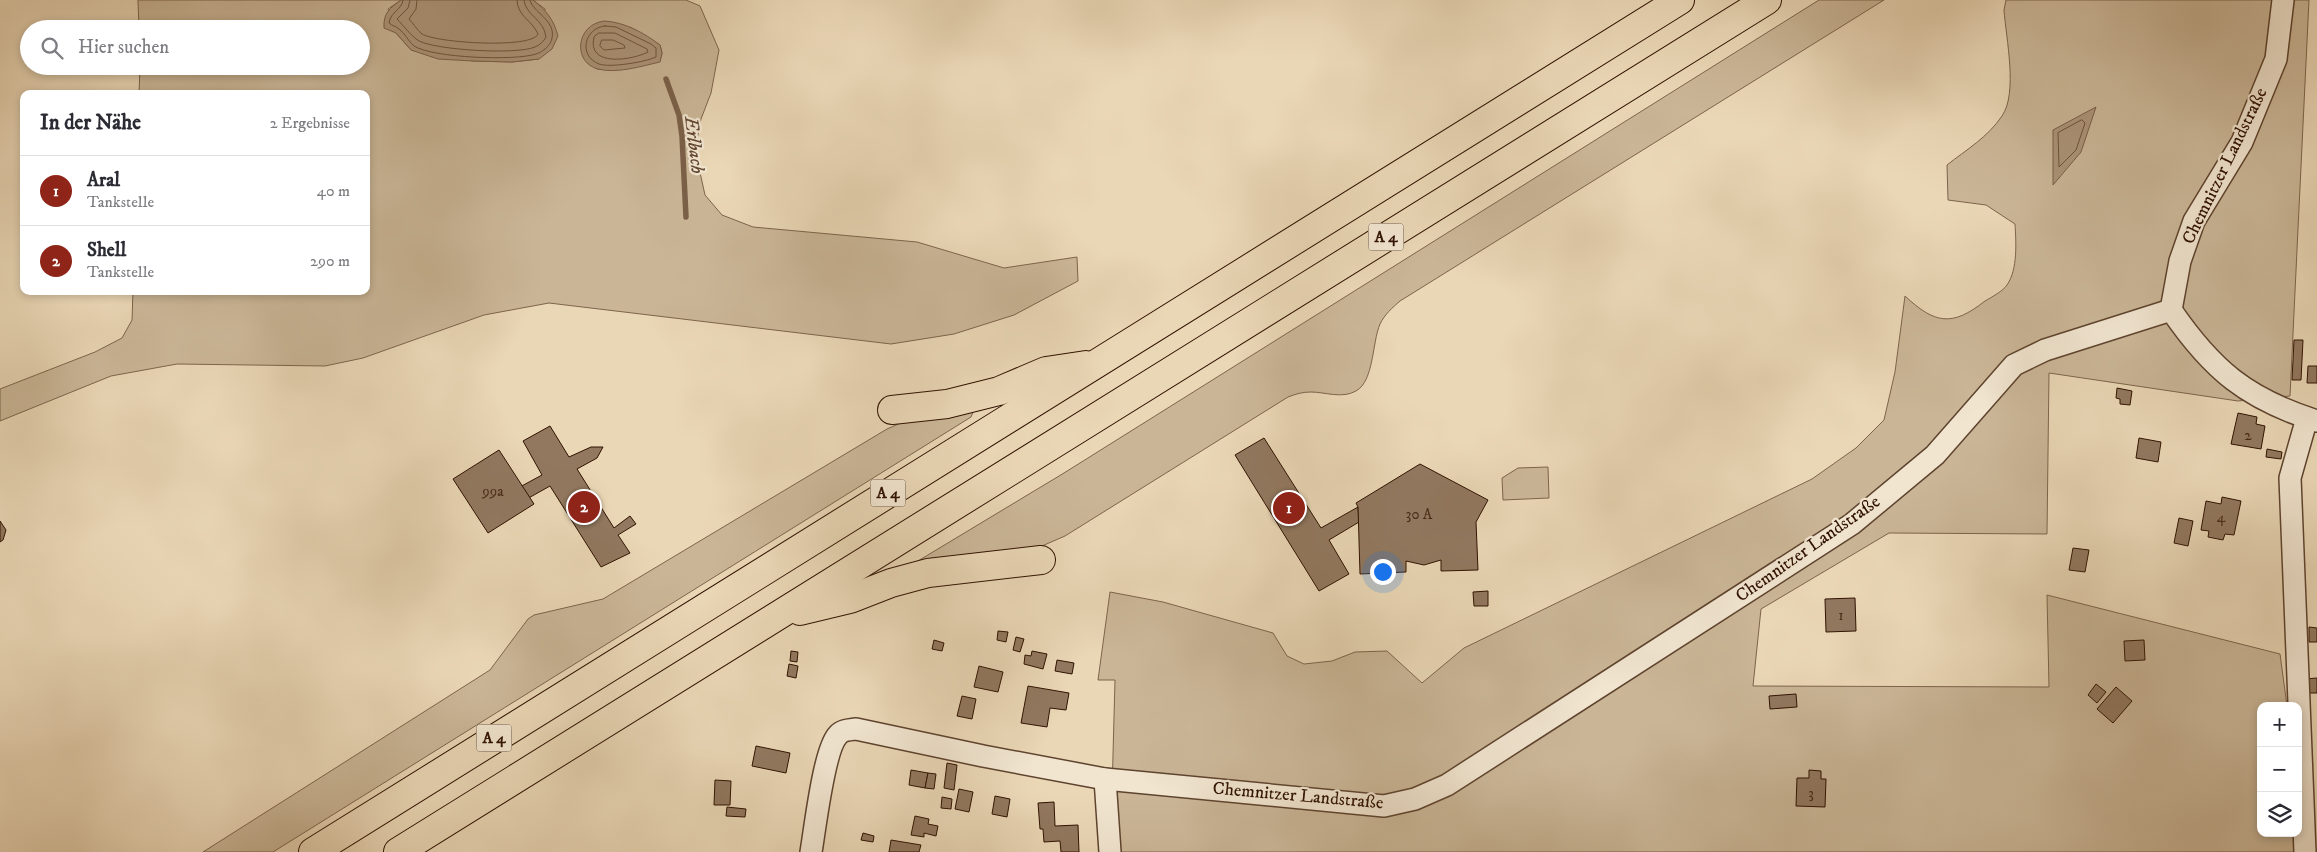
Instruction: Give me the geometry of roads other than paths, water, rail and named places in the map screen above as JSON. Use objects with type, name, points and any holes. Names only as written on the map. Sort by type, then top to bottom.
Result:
[{"type":"highway","name":"A 4","points":[[313,852],[1680,0]]},
{"type":"highway","name":"A 4","points":[[398,852],[1767,0]]},
{"type":"highway","points":[[892,410],[946,404],[999,390],[1046,371],[1099,362]]},
{"type":"highway","points":[[777,616],[850,599],[891,583],[928,573],[1041,560]]},
{"type":"street","name":"Chemnitzer Landstraße","points":[[811,852],[827,764],[837,736],[844,731],[856,729],[1105,779],[1384,806],[1415,799],[1448,785],[1852,524],[1935,455],[2014,365],[2045,350],[2172,310],[2180,261],[2194,221],[2242,142],[2276,60],[2283,0]]},
{"type":"street","points":[[2172,310],[2194,343],[2216,367],[2236,384],[2259,397],[2312,419],[2290,478],[2306,852]]},
{"type":"street","points":[[1105,779],[1110,852]]},
{"type":"water","points":[[401,0],[533,0],[549,16],[558,36],[552,49],[539,59],[512,62],[438,59],[411,50],[396,33],[384,28],[388,11]]},
{"type":"water","points":[[604,21],[619,23],[634,29],[660,45],[662,53],[660,62],[613,71],[598,69],[590,65],[584,60],[581,52],[583,36],[587,29],[594,24]]},
{"type":"water","points":[[2096,107],[2081,152],[2053,185],[2053,130]]},
{"type":"waterway","name":"Erlbach","points":[[666,79],[679,115],[682,136],[686,217]]},
{"type":"place","name":"Shell","points":[[584,507]]},
{"type":"place","name":"Aral","points":[[1289,508]]}]
